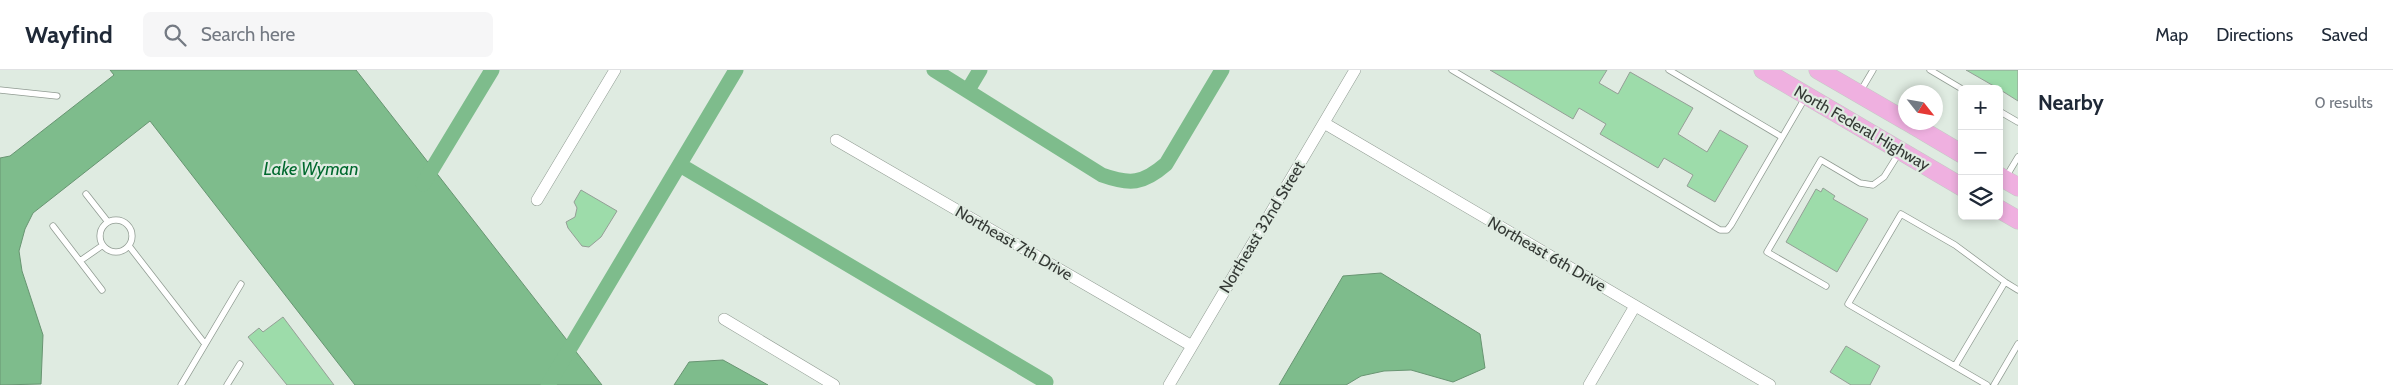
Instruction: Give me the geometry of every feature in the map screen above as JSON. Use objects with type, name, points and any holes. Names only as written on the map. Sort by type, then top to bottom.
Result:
[{"type":"main road","name":"North Federal Highway","points":[[1763,70],[1958,185]]},
{"type":"main road","name":"North Federal Highway","points":[[1818,70],[1898,117]]},
{"type":"main road","name":"North Federal Highway","points":[[1921,130],[1958,152]]},
{"type":"main road","points":[[2003,211],[2018,220]]},
{"type":"street","points":[[537,200],[615,70]]},
{"type":"street","name":"Northeast 32nd Street","points":[[1169,385],[1355,70]]},
{"type":"street","name":"Northeast 6th Drive","points":[[1324,123],[1770,385]]},
{"type":"street","name":"Northeast 7th Drive","points":[[836,140],[1192,346]]},
{"type":"street","points":[[1589,385],[1635,306]]},
{"type":"street","points":[[724,319],[834,385]]},
{"type":"lane","points":[[1452,70],[1720,230],[1727,230],[1731,225],[1806,96]]},
{"type":"lane","points":[[1669,70],[1782,137]]},
{"type":"lane","points":[[1859,94],[1873,70]]},
{"type":"lane","points":[[1930,70],[1958,87]]},
{"type":"lane","points":[[0,90],[57,96]]},
{"type":"lane","points":[[2003,113],[2018,122]]},
{"type":"lane","points":[[1826,286],[1767,252],[1821,160],[1860,183],[1873,185],[1884,177],[1900,151]]},
{"type":"lane","points":[[2007,181],[2018,157]]},
{"type":"lane","points":[[86,194],[108,222]]},
{"type":"lane","points":[[1987,385],[1848,304],[1902,214],[1955,245],[2018,290]]},
{"type":"lane","points":[[120,220],[128,225],[132,234],[129,246],[117,252],[111,251],[103,245],[100,234],[108,222],[120,220]]},
{"type":"lane","points":[[53,226],[102,290]]},
{"type":"lane","points":[[80,261],[103,245]]},
{"type":"lane","points":[[129,246],[205,344]]},
{"type":"lane","points":[[1955,366],[2005,282]]},
{"type":"lane","points":[[180,385],[241,284]]},
{"type":"lane","points":[[1994,385],[2018,344]]},
{"type":"lane","points":[[227,385],[240,364]]},
{"type":"water","name":"Lake Wyman","points":[[110,70],[356,70],[602,385],[355,385],[150,121],[33,213],[25,229],[19,251],[22,271],[43,335],[41,384],[0,385],[0,158],[10,156],[114,75]]},
{"type":"water","points":[[1381,273],[1480,334],[1485,368],[1453,382],[1411,370],[1384,371],[1361,376],[1346,385],[1279,385],[1343,276]]},
{"type":"water","points":[[723,360],[768,385],[674,385],[689,362]]},
{"type":"building","points":[[1490,70],[1607,70],[1599,83],[1618,94],[1630,72],[1693,108],[1678,134],[1707,152],[1720,130],[1748,146],[1715,202],[1687,186],[1693,175],[1664,158],[1658,168],[1600,134],[1606,124],[1579,108],[1573,119]]},
{"type":"building","points":[[1966,70],[2018,70],[2018,101],[2003,92],[2003,85],[1992,85]]},
{"type":"building","points":[[1823,188],[1835,196],[1833,199],[1868,219],[1837,272],[1786,242],[1816,189],[1821,192]]},
{"type":"building","points":[[581,190],[617,211],[601,237],[589,247],[582,246],[568,228],[566,222],[575,217],[577,208],[574,202]]},
{"type":"building","points":[[283,317],[334,385],[287,385],[248,337],[259,328],[263,332]]},
{"type":"building","points":[[1846,346],[1880,366],[1870,385],[1851,385],[1830,372]]},
{"type":"waterway","points":[[423,184],[492,70]]},
{"type":"waterway","points":[[548,385],[736,70]]},
{"type":"waterway","points":[[934,70],[1102,175],[1128,181],[1136,181],[1150,176],[1166,164],[1222,70]]},
{"type":"waterway","points":[[968,90],[980,70]]},
{"type":"waterway","points":[[680,165],[1046,382]]}]
